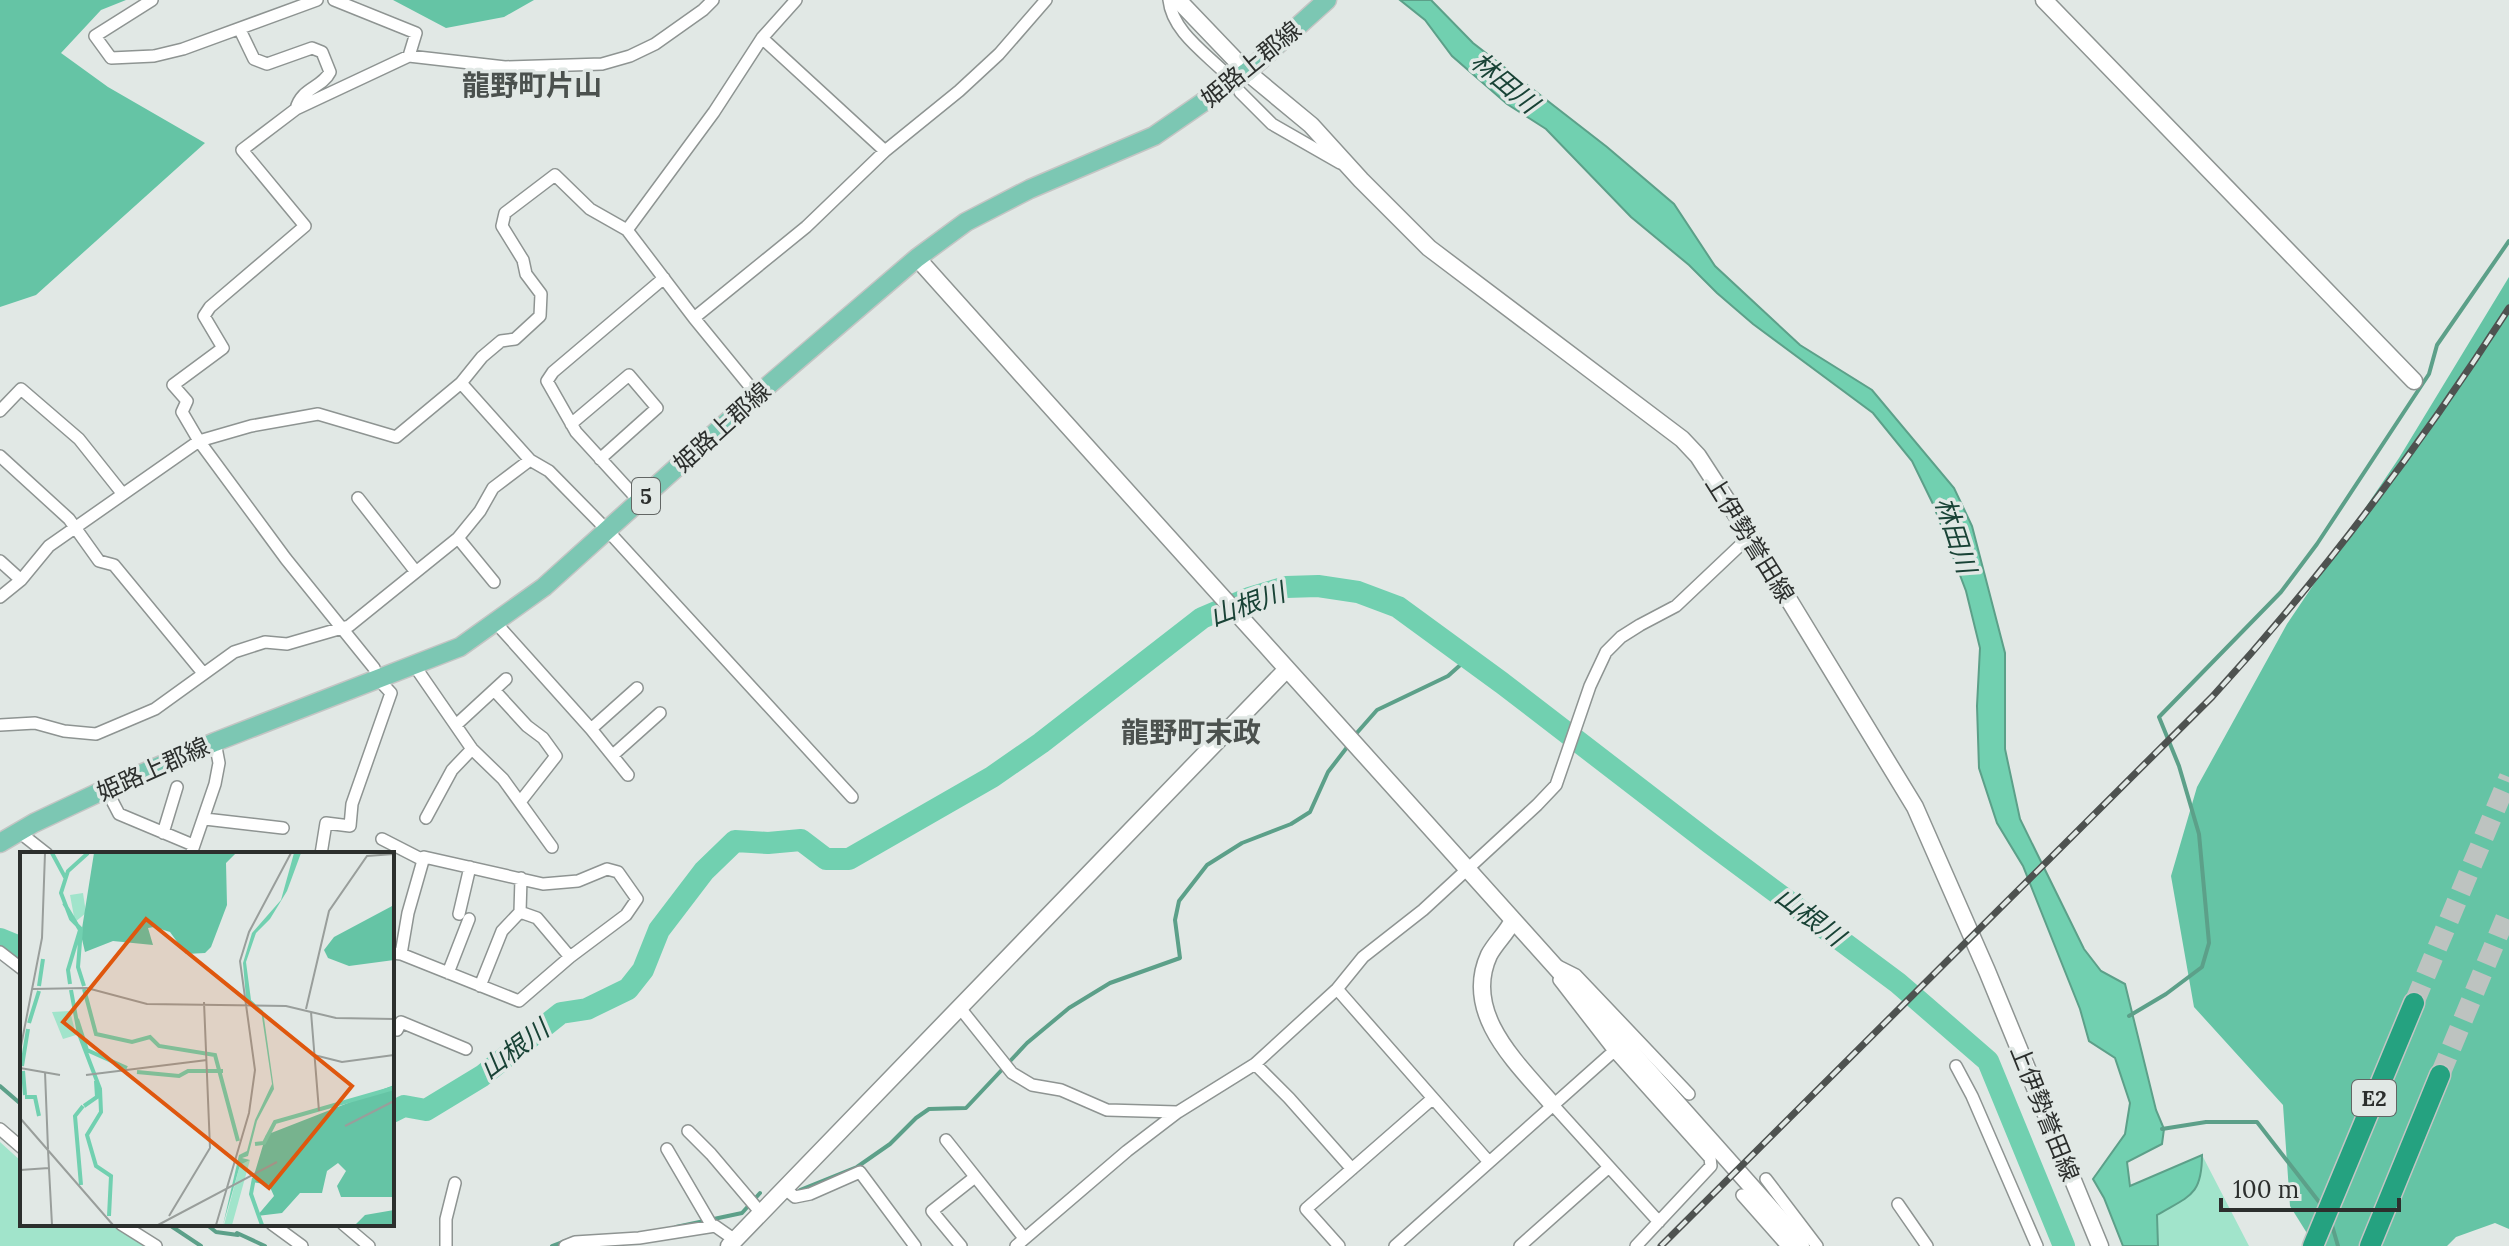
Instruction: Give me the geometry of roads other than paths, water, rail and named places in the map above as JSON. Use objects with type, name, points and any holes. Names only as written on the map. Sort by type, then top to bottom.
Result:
[{"type":"highway","name":"E2","points":[[2313,1246],[2414,1003]]},
{"type":"highway","name":"E2","points":[[2370,1246],[2440,1075]]},
{"type":"main road","name":"姫路上郡線","points":[[0,843],[106,789],[215,742],[460,647],[544,587],[757,395],[917,258],[966,222],[1030,189],[1154,136],[1247,72],[1327,0]]},
{"type":"street","points":[[152,0],[95,36],[111,58],[154,56],[183,49],[317,0]]},
{"type":"street","points":[[334,0],[416,33],[409,56]]},
{"type":"street","points":[[321,852],[326,823],[350,826],[352,804],[391,693],[199,441],[182,412],[187,401],[173,385],[223,348],[204,316],[210,307],[305,226],[242,150],[296,109],[409,56],[505,67],[602,64],[630,56],[655,44],[713,0]]},
{"type":"street","points":[[627,230],[714,112],[762,38],[796,0]]},
{"type":"street","points":[[694,318],[806,227],[885,151],[989,64],[1046,0]]},
{"type":"street","points":[[1169,0],[1185,34],[1221,69]]},
{"type":"street","name":"上伊勢誉田線","points":[[1178,0],[1247,72],[1311,125],[1429,248],[1682,439],[1698,456],[1915,807],[1987,971],[2100,1246]]},
{"type":"street","points":[[2044,0],[2414,381]]},
{"type":"street","points":[[240,30],[254,59],[267,64],[312,48],[322,52],[330,72],[327,78],[306,91],[296,109]]},
{"type":"street","points":[[762,38],[885,151]]},
{"type":"street","points":[[1240,92],[1272,124],[1351,169]]},
{"type":"street","points":[[0,597],[21,580],[49,546],[199,441],[251,426],[318,414],[396,437],[461,383],[501,341],[515,339],[540,316],[541,294],[526,274],[523,260],[502,226],[505,213],[555,175],[590,209],[627,230],[757,395]]},
{"type":"street","points":[[917,258],[1554,964],[1801,1246]]},
{"type":"street","points":[[640,502],[571,424],[547,381],[553,372],[664,278]]},
{"type":"street","points":[[571,424],[629,375],[657,408],[600,459]]},
{"type":"street","points":[[461,383],[530,460],[549,471],[608,531],[852,797]]},
{"type":"street","points":[[0,411],[21,389],[79,439],[122,493]]},
{"type":"street","points":[[0,456],[76,527],[99,561],[114,565],[203,673]]},
{"type":"street","points":[[0,725],[35,723],[64,731],[96,734],[155,709],[234,652],[265,642],[287,644],[349,626],[458,538],[480,511],[493,488],[530,460]]},
{"type":"street","points":[[358,498],[416,572]]},
{"type":"street","points":[[946,1140],[1020,1242],[1178,1112],[1255,1064],[1337,989],[1363,957],[1423,910],[1556,785],[1590,686],[1606,652],[1621,637],[1676,606],[1750,536]]},
{"type":"street","points":[[458,538],[494,582]]},
{"type":"street","points":[[0,561],[21,580]]},
{"type":"street","points":[[496,623],[628,775]]},
{"type":"street","points":[[414,665],[472,749],[503,779],[552,847]]},
{"type":"street","points":[[667,1149],[712,1226],[732,1243],[1286,670]]},
{"type":"street","points":[[456,725],[506,679]]},
{"type":"street","points":[[591,729],[637,688]]},
{"type":"street","points":[[494,690],[527,726],[543,738],[556,756],[520,802]]},
{"type":"street","points":[[613,755],[660,713]]},
{"type":"street","points":[[106,789],[119,814],[192,849],[205,819],[219,763],[215,742]]},
{"type":"street","points":[[426,818],[452,770],[472,749]]},
{"type":"street","points":[[163,833],[177,787]]},
{"type":"street","points":[[205,819],[283,828]]},
{"type":"street","points":[[19,832],[44,852]]},
{"type":"street","points":[[382,839],[423,860]]},
{"type":"street","points":[[424,857],[470,867],[543,884],[561,884],[607,869],[618,872],[637,899],[626,915],[519,1001],[396,954],[424,857]]},
{"type":"street","points":[[448,973],[464,916],[470,867]]},
{"type":"street","points":[[480,986],[502,931],[520,912],[521,878]]},
{"type":"street","points":[[520,912],[537,918],[570,957]]},
{"type":"street","points":[[1513,920],[1488,958],[1483,980],[1490,1028],[1553,1105],[1659,1222]]},
{"type":"street","points":[[0,952],[20,967]]},
{"type":"street","points":[[1554,964],[1560,982],[1614,1051],[1710,1158],[1711,1166],[1636,1246]]},
{"type":"street","points":[[1554,964],[1576,975],[1689,1094]]},
{"type":"street","points":[[1337,989],[1489,1162]]},
{"type":"street","points":[[960,1008],[1012,1073],[1032,1085],[1061,1090],[1107,1110],[1178,1112]]},
{"type":"street","points":[[394,1029],[401,1022],[466,1049]]},
{"type":"street","points":[[1395,1246],[1614,1051]]},
{"type":"street","points":[[1255,1064],[1352,1169]]},
{"type":"street","points":[[1956,1066],[2037,1246]]},
{"type":"street","points":[[1339,1246],[1306,1209],[1432,1099]]},
{"type":"street","points":[[0,1129],[20,1146]]},
{"type":"street","points":[[688,1131],[761,1213]]},
{"type":"street","points":[[1520,1246],[1609,1167]]},
{"type":"street","points":[[784,1188],[795,1197],[810,1194],[860,1172],[915,1246]]},
{"type":"street","points":[[961,1246],[932,1211],[975,1177]]},
{"type":"street","points":[[1766,1179],[1817,1246]]},
{"type":"street","points":[[446,1246],[446,1219],[455,1183]]},
{"type":"street","points":[[1742,1195],[1787,1246]]},
{"type":"street","points":[[1898,1204],[1927,1246]]},
{"type":"street","points":[[124,1226],[156,1246]]},
{"type":"street","points":[[275,1226],[302,1246]]},
{"type":"street","points":[[345,1226],[369,1246]]},
{"type":"street","points":[[565,1246],[640,1242],[712,1226]]},
{"type":"water","name":"林田川","points":[[1400,0],[1431,0],[1473,43],[1607,147],[1674,204],[1715,266],[1800,345],[1872,390],[1954,488],[1972,526],[2005,653],[2005,749],[2020,819],[2084,949],[2101,971],[2125,984],[2156,1110],[2164,1129],[2162,1144],[2127,1162],[2130,1186],[2202,1155],[2199,1179],[2192,1193],[2157,1215],[2158,1246],[2123,1246],[2093,1179],[2125,1134],[2130,1103],[2115,1058],[2089,1041],[2080,1009],[2023,866],[1997,823],[1979,768],[1977,706],[1980,648],[1966,591],[1933,504],[1912,461],[1873,413],[1753,324],[1717,293],[1689,265],[1631,217],[1546,129],[1507,104],[1452,56],[1425,20]]},
{"type":"waterway","points":[[2129,1016],[2202,967],[2209,943],[2199,834],[2179,766],[2159,717],[2281,592],[2317,544],[2429,374],[2437,345],[2509,241]]},
{"type":"waterway","name":"山根川","points":[[394,1111],[404,1106],[426,1110],[482,1076],[561,1013],[587,1009],[628,989],[643,970],[659,930],[704,871],[735,841],[768,843],[801,840],[826,859],[849,859],[992,777],[1041,743],[1202,618],[1249,598],[1286,587],[1318,586],[1358,592],[1398,607],[1898,983],[1988,1061],[2064,1246]]},
{"type":"waterway","points":[[1355,735],[1377,710],[1448,676],[1467,659]]},
{"type":"waterway","points":[[800,1190],[857,1167],[890,1144],[929,1109],[966,1108],[1027,1043],[1069,1008],[1110,983],[1180,958],[1175,920],[1179,901],[1207,865],[1242,843],[1291,824],[1310,812],[1328,772],[1348,746]]},
{"type":"waterway","name":"山根川","points":[[0,939],[20,947]]},
{"type":"waterway","points":[[0,1086],[20,1103]]},
{"type":"waterway","points":[[2162,1129],[2206,1122],[2257,1122],[2323,1207]]},
{"type":"waterway","points":[[676,1227],[742,1213],[760,1193]]},
{"type":"waterway","points":[[2331,1222],[2338,1246]]},
{"type":"waterway","points":[[171,1226],[201,1246]]},
{"type":"waterway","points":[[208,1226],[216,1232],[237,1233],[265,1246]]},
{"type":"waterway","points":[[552,1246],[565,1241]]},
{"type":"tunnel","points":[[2414,1003],[2509,777]]},
{"type":"tunnel","points":[[2440,1075],[2509,909]]},
{"type":"railway","points":[[1661,1246],[2212,697],[2293,605],[2369,509],[2441,410],[2509,308]]},
{"type":"district","name":"龍野町片山","points":[[532,85]]},
{"type":"district","name":"龍野町末政","points":[[1191,732]]}]
